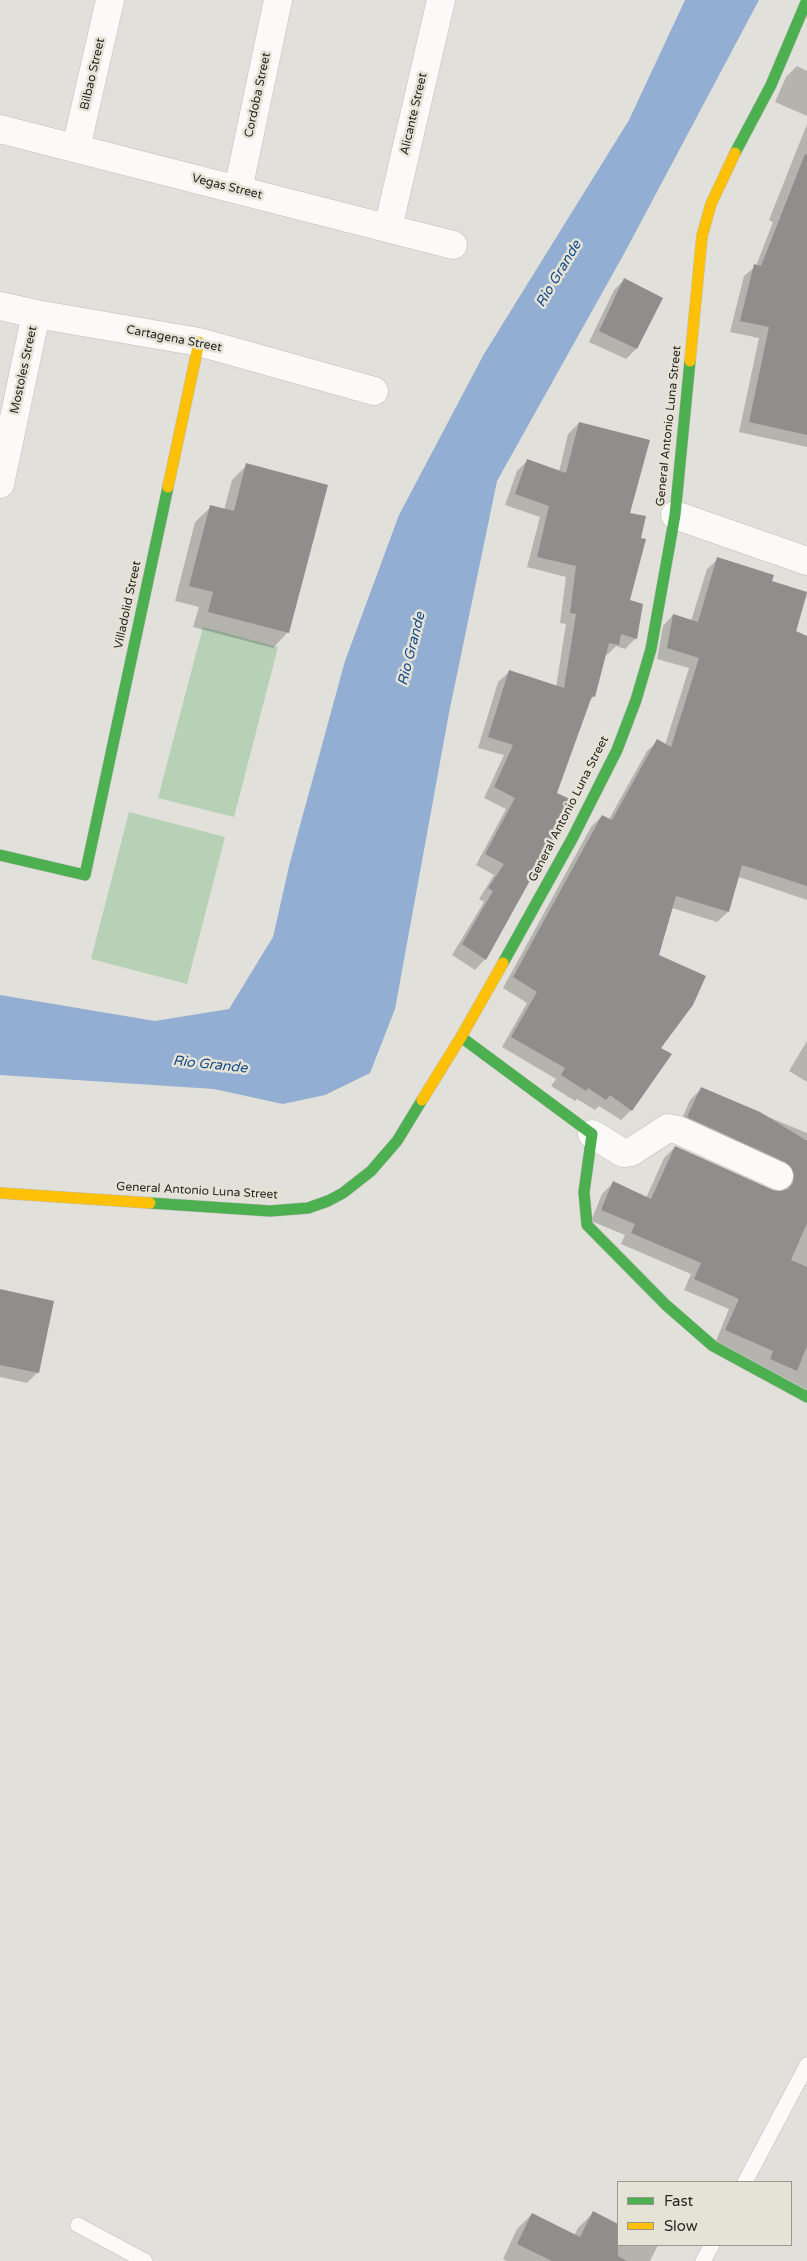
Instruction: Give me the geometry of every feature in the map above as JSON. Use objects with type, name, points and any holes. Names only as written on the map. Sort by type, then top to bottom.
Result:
[{"type":"main road","name":"General Antonio Luna Street","points":[[0,1193],[270,1211],[308,1208],[343,1193],[371,1171],[397,1141],[461,1036],[572,838],[617,750],[636,700],[651,649],[675,515],[702,236],[711,204],[729,164],[771,85],[807,0]]},
{"type":"main road","name":"Villadolid Street","points":[[0,854],[85,875],[199,342]]},
{"type":"main road","points":[[461,1036],[592,1134],[584,1192],[587,1226],[666,1305],[713,1346],[807,1397]]},
{"type":"street","name":"Bilbao Street","points":[[76,148],[110,0]]},
{"type":"street","name":"Cordoba Street","points":[[238,190],[278,0]]},
{"type":"street","name":"Alicante Street","points":[[388,228],[441,0]]},
{"type":"street","name":"Vegas Street","points":[[0,129],[453,245]]},
{"type":"street","name":"Cartagena Street","points":[[0,306],[199,342],[374,391]]},
{"type":"street","name":"Mostoles Street","points":[[0,484],[36,314]]},
{"type":"street","points":[[675,515],[807,560]]},
{"type":"street","points":[[592,1134],[623,1153],[631,1152],[668,1128],[678,1130],[779,1176]]},
{"type":"lane","points":[[746,2181],[807,2065]]},
{"type":"lane","points":[[78,2226],[145,2261]]},
{"type":"lane","points":[[703,2261],[711,2246]]},
{"type":"green space","points":[[203,627],[278,647],[234,817],[158,798]]},
{"type":"green space","points":[[129,812],[225,837],[187,984],[91,959]]},
{"type":"water","name":"Rio Grande","points":[[685,0],[759,0],[625,252],[497,481],[449,713],[395,1009],[370,1073],[325,1095],[283,1104],[214,1089],[0,1075],[0,995],[155,1021],[229,1009],[273,937],[290,862],[345,661],[399,515],[484,354],[629,120]]},
{"type":"building","points":[[805,154],[807,155],[807,435],[749,422],[769,327],[740,321],[754,264],[761,266]]},
{"type":"building","points":[[624,278],[663,298],[637,349],[599,331]]},
{"type":"building","points":[[579,422],[650,440],[630,513],[646,516],[641,538],[646,539],[630,600],[643,604],[637,639],[621,634],[619,645],[609,643],[595,697],[592,696],[557,793],[574,801],[486,960],[462,944],[493,891],[488,888],[504,864],[485,854],[515,798],[494,787],[513,745],[488,737],[509,670],[564,688],[576,614],[570,613],[576,566],[537,557],[549,506],[515,494],[527,459],[566,473]]},
{"type":"building","points":[[246,463],[328,485],[289,633],[208,612],[213,592],[189,586],[210,505],[234,511]]},
{"type":"building","points":[[717,557],[774,575],[772,581],[807,592],[796,631],[807,636],[807,886],[742,865],[729,912],[676,896],[659,955],[706,976],[693,1005],[661,1048],[672,1054],[632,1111],[610,1095],[606,1100],[588,1088],[586,1091],[561,1075],[565,1068],[511,1037],[537,992],[513,977],[602,815],[612,820],[657,739],[671,747],[699,658],[667,648],[673,614],[698,622]]},
{"type":"building","points":[[701,1087],[760,1112],[807,1141],[807,1223],[791,1260],[807,1267],[807,1346],[797,1371],[770,1359],[773,1351],[725,1330],[739,1299],[694,1279],[701,1263],[631,1233],[635,1224],[601,1210],[613,1181],[651,1199],[675,1146],[773,1190],[781,1191],[788,1189],[793,1183],[794,1174],[791,1167],[785,1162],[687,1117]]},
{"type":"building","points":[[0,1289],[54,1301],[39,1373],[0,1365]]},
{"type":"building","points":[[593,2211],[617,2223],[618,2256],[627,2261],[552,2261],[517,2244],[532,2213],[580,2237]]},
{"type":"traffic: fast","points":[[735,153],[771,85],[807,0]]},
{"type":"traffic: fast","points":[[503,963],[572,839],[617,750],[636,700],[651,649],[675,515],[690,361]]},
{"type":"traffic: fast","points":[[0,855],[85,875],[168,487]]},
{"type":"traffic: fast","points":[[461,1037],[592,1134],[584,1192],[587,1225],[666,1305],[713,1346],[807,1397]]},
{"type":"traffic: fast","points":[[150,1203],[270,1211],[308,1208],[328,1201],[343,1193],[371,1171],[397,1141],[422,1100]]},
{"type":"traffic: slow","points":[[690,361],[702,236],[711,204],[735,153]]},
{"type":"traffic: slow","points":[[168,487],[199,342]]},
{"type":"traffic: slow","points":[[422,1100],[461,1037],[503,963]]},
{"type":"traffic: slow","points":[[0,1193],[150,1203]]}]
